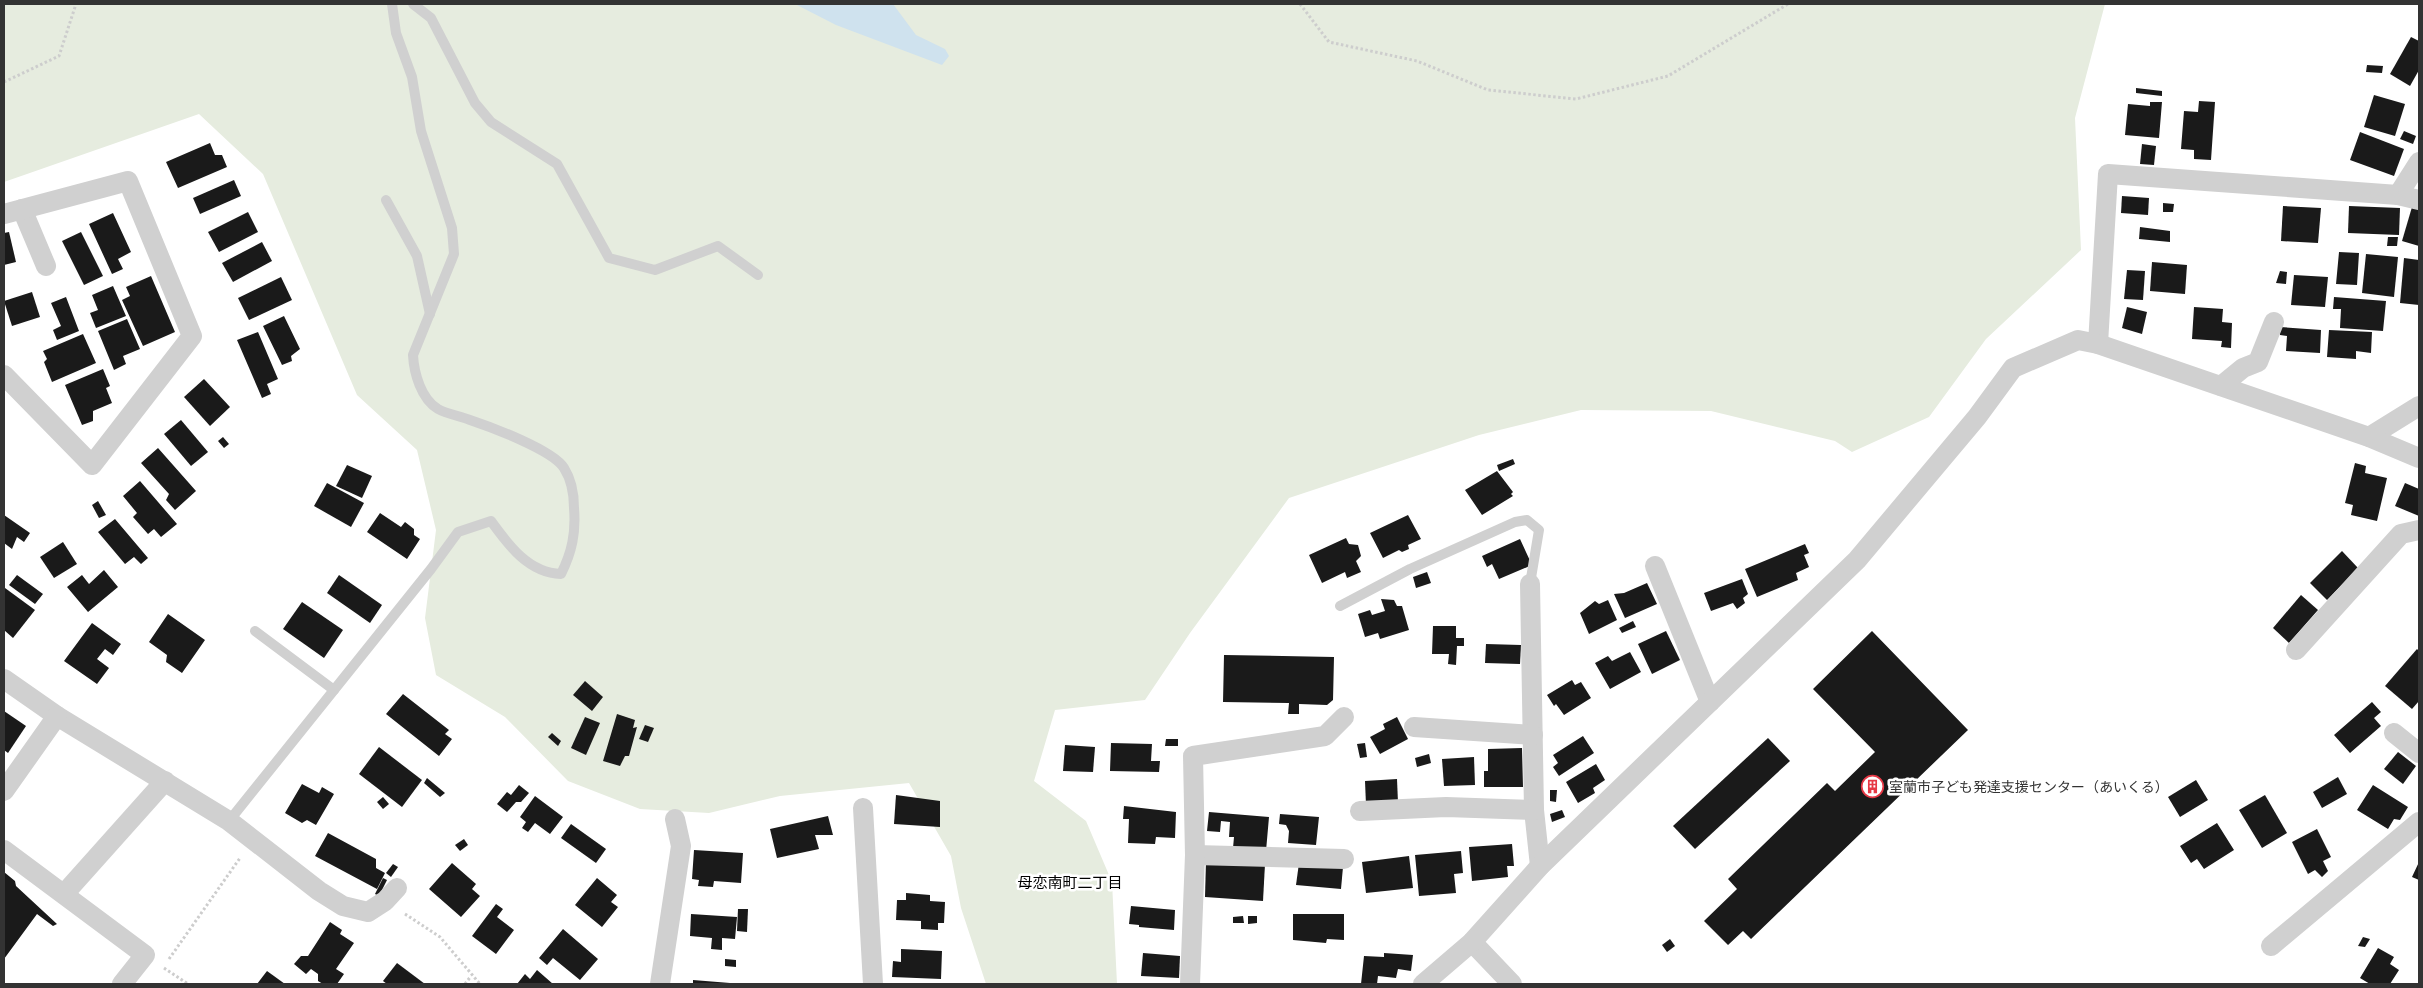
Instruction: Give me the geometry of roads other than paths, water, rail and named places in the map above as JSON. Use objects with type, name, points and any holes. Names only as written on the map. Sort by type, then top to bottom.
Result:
[{"type":"street","points":[[2398,195],[2419,162]]},
{"type":"street","points":[[2098,344],[2108,174],[2398,195],[2419,200]]},
{"type":"street","points":[[4,375],[92,465],[192,336],[128,181],[13,211],[46,266]]},
{"type":"street","points":[[2221,386],[2243,368],[2258,362],[2274,322]]},
{"type":"street","points":[[1423,984],[1472,942],[1540,866],[1857,560],[1977,417],[2014,368],[2078,340],[2098,344],[2368,437],[2419,458]]},
{"type":"street","points":[[2368,437],[2419,406]]},
{"type":"street","points":[[2296,650],[2401,534],[2419,530]]},
{"type":"street","points":[[1655,566],[1710,702]]},
{"type":"street","points":[[1530,584],[1534,810],[1540,866]]},
{"type":"street","points":[[4,679],[57,716],[230,821],[319,891],[344,906],[368,912],[391,894]]},
{"type":"street","points":[[4,791],[57,716]]},
{"type":"street","points":[[1190,984],[1195,854],[1193,756],[1325,736],[1344,717]]},
{"type":"street","points":[[1414,728],[1532,735]]},
{"type":"street","points":[[2394,733],[2419,753]]},
{"type":"street","points":[[64,894],[165,782]]},
{"type":"street","points":[[1360,811],[1446,807],[1534,810]]},
{"type":"street","points":[[863,808],[873,984]]},
{"type":"street","points":[[660,984],[681,846],[675,819]]},
{"type":"street","points":[[2271,946],[2419,822]]},
{"type":"street","points":[[4,850],[145,954],[122,984]]},
{"type":"street","points":[[1195,854],[1344,859]]},
{"type":"street","points":[[1472,942],[1512,984]]},
{"type":"lane","points":[[230,821],[431,569],[458,532],[491,522],[514,553],[546,574],[561,574],[571,556],[576,529],[574,495],[564,467],[546,452],[490,427],[437,408],[424,394],[414,371],[413,355],[454,254],[452,228],[421,131],[412,77],[396,33],[392,4]]},
{"type":"lane","points":[[413,4],[431,18],[476,103],[491,122],[557,164],[609,258],[655,270],[718,246],[758,275]]},
{"type":"lane","points":[[386,200],[417,256],[430,314]]},
{"type":"lane","points":[[1340,606],[1410,569],[1515,522],[1527,520],[1538,530],[1530,584]]},
{"type":"lane","points":[[255,630],[334,690]]},
{"type":"water","points":[[795,4],[893,4],[916,35],[945,49],[949,56],[942,65],[836,25]]},
{"type":"place","name":"室蘭市子ども発達支援センター（あいくる）","points":[[1873,787]]},
{"type":"district","name":"母恋南町二丁目","points":[[1070,883]]}]
